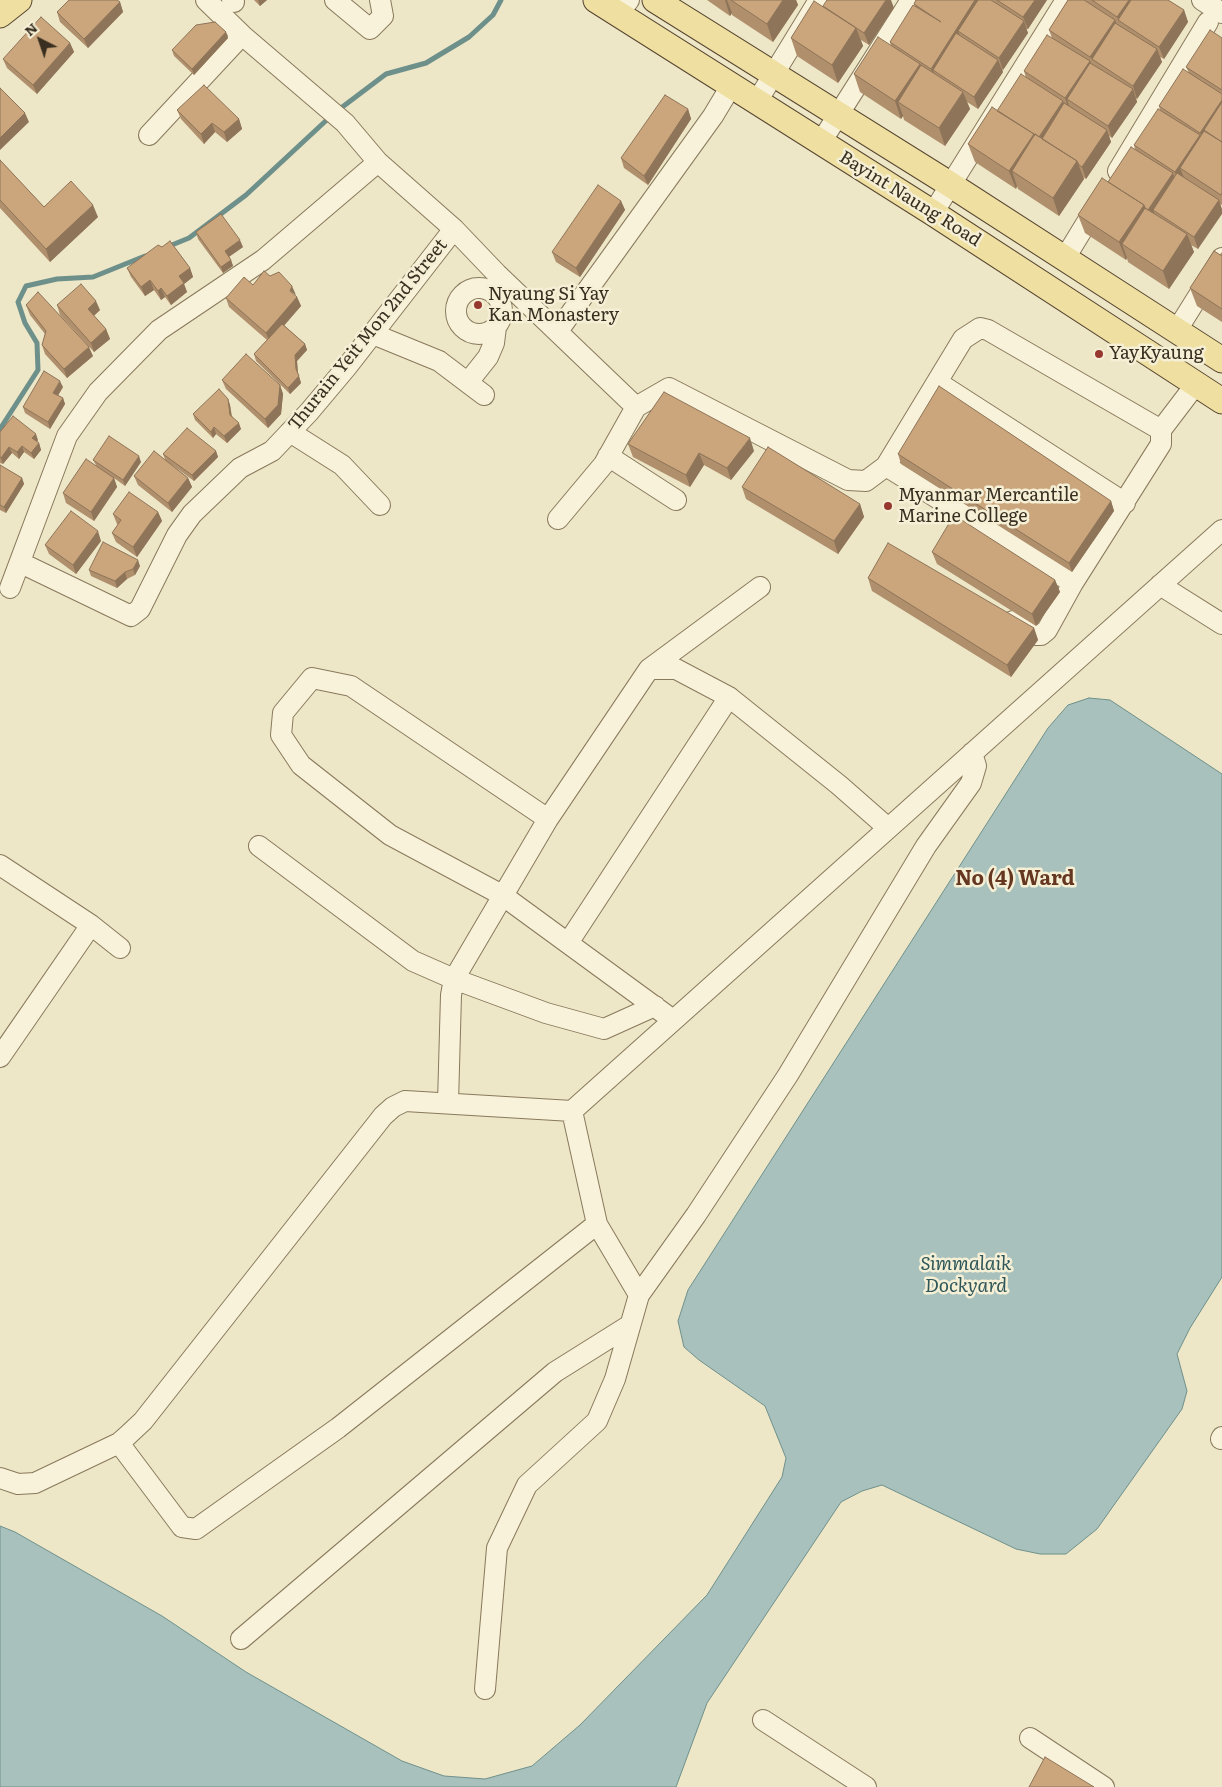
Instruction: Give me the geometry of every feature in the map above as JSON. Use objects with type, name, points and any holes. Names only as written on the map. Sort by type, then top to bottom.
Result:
[{"type":"main road","points":[[0,15],[19,0]]},
{"type":"main road","name":"Bayint Naung Road","points":[[596,0],[623,7],[756,103],[933,213],[1222,401]]},
{"type":"main road","name":"Bayint Naung Road","points":[[655,0],[951,185],[1222,360]]},
{"type":"street","points":[[206,0],[242,35],[345,123],[378,162],[454,229],[497,274],[636,407]]},
{"type":"street","points":[[335,0],[370,30],[383,14],[380,0]]},
{"type":"street","points":[[756,103],[819,0]]},
{"type":"street","points":[[821,142],[911,0]]},
{"type":"street","points":[[933,213],[1066,0]]},
{"type":"street","points":[[1065,258],[1215,18],[1202,0]]},
{"type":"street","points":[[149,135],[242,35]]},
{"type":"street","points":[[558,331],[713,116],[731,86]]},
{"type":"street","points":[[10,588],[21,563],[67,436],[98,392],[159,330],[263,260],[378,162]]},
{"type":"street","name":"Thurain Yeit Mon 2nd Street","points":[[21,563],[131,616],[144,603],[176,536],[192,514],[240,468],[272,451],[290,432],[373,334],[454,229]]},
{"type":"street","points":[[1177,330],[1222,258]]},
{"type":"street","points":[[469,381],[488,357],[494,343],[496,327]]},
{"type":"street","points":[[558,519],[608,456],[636,407],[669,388],[848,480],[866,481],[886,466],[963,339],[980,328],[988,330],[1161,430]]},
{"type":"street","points":[[373,334],[440,361],[469,381],[484,395]]},
{"type":"street","points":[[937,382],[1125,503]]},
{"type":"street","points":[[1000,614],[1034,635],[1041,635],[1048,630],[1073,583],[1125,503],[1160,444],[1161,430],[1196,384]]},
{"type":"street","points":[[290,432],[342,465],[380,505]]},
{"type":"street","points":[[608,456],[676,500]]},
{"type":"street","points":[[886,466],[1073,583]]},
{"type":"street","points":[[0,1478],[18,1484],[36,1483],[119,1443],[143,1421],[383,1116],[393,1107],[405,1101],[572,1111],[1222,530]]},
{"type":"street","points":[[1160,585],[1222,624]]},
{"type":"street","points":[[448,1103],[451,995],[454,978],[502,895],[548,819],[649,669],[760,587]]},
{"type":"street","points":[[649,669],[676,669],[729,698],[839,785],[888,828]]},
{"type":"street","points":[[548,819],[351,686],[312,678],[283,713],[281,735],[300,765],[390,836],[502,895],[674,1020]]},
{"type":"street","points":[[568,944],[729,698]]},
{"type":"street","points":[[485,1689],[497,1548],[527,1485],[597,1421],[616,1379],[639,1295],[696,1215],[788,1076],[926,846],[971,783],[976,766],[972,753]]},
{"type":"street","points":[[259,846],[412,961],[454,978],[546,1013],[604,1029],[655,1006]]},
{"type":"street","points":[[0,865],[91,925],[120,948]]},
{"type":"street","points":[[0,1057],[91,925]]},
{"type":"street","points":[[572,1111],[597,1224],[639,1295]]},
{"type":"street","points":[[119,1443],[182,1527],[196,1530],[338,1428],[597,1224]]},
{"type":"street","points":[[240,1639],[555,1372],[630,1325]]},
{"type":"street","points":[[763,1720],[866,1787]]},
{"type":"street","points":[[1030,1738],[1104,1787]]},
{"type":"water","name":"Simmalaik Dockyard","points":[[1089,698],[1110,700],[1222,774],[1222,1277],[1190,1328],[1177,1354],[1187,1391],[1182,1409],[1097,1529],[1066,1554],[1040,1554],[1016,1549],[882,1485],[862,1491],[841,1502],[707,1703],[676,1787],[0,1787],[0,1526],[15,1532],[162,1616],[246,1672],[402,1761],[444,1776],[485,1779],[532,1766],[580,1725],[707,1595],[782,1477],[786,1458],[765,1406],[699,1360],[684,1347],[678,1321],[688,1290],[1048,728],[1068,705]]},
{"type":"building","points":[[69,0],[117,0],[120,2],[84,39],[57,12]]},
{"type":"building","points":[[731,0],[783,0],[767,24]]},
{"type":"building","points":[[827,0],[886,0],[864,33],[823,6]]},
{"type":"building","points":[[916,0],[975,0],[931,69],[890,42],[913,5],[941,22],[914,4]]},
{"type":"building","points":[[978,0],[991,0],[1024,21],[999,58],[958,31]]},
{"type":"building","points":[[997,0],[1035,0],[1023,17]]},
{"type":"building","points":[[1068,0],[1084,0],[1115,20],[1090,57],[1049,30]]},
{"type":"building","points":[[1092,0],[1129,0],[1117,17]]},
{"type":"building","points":[[1131,0],[1168,0],[1184,10],[1159,47],[1118,20]]},
{"type":"building","points":[[814,1],[856,28],[832,65],[791,38]]},
{"type":"building","points":[[41,17],[70,43],[33,85],[3,59]]},
{"type":"building","points":[[215,22],[226,32],[192,69],[172,50],[196,25]]},
{"type":"building","points":[[1115,23],[1157,49],[1133,86],[1092,59]]},
{"type":"building","points":[[1210,30],[1222,38],[1222,90],[1186,67]]},
{"type":"building","points":[[956,33],[998,60],[974,97],[933,70]]},
{"type":"building","points":[[1047,35],[1090,61],[1065,98],[1024,71]]},
{"type":"building","points":[[878,37],[920,64],[895,101],[854,74]]},
{"type":"building","points":[[1090,63],[1133,89],[1108,126],[1067,99]]},
{"type":"building","points":[[921,65],[963,92],[939,128],[898,102]]},
{"type":"building","points":[[1183,69],[1222,94],[1222,100],[1200,133],[1159,106]]},
{"type":"building","points":[[1021,74],[1063,101],[1039,137],[1035,134],[1034,136],[1034,134],[997,111]]},
{"type":"building","points":[[204,85],[239,119],[224,132],[212,123],[201,134],[177,110]]},
{"type":"building","points":[[0,88],[25,113],[0,138]]},
{"type":"building","points":[[665,95],[688,109],[644,176],[621,158]]},
{"type":"building","points":[[1222,102],[1222,142],[1204,130]]},
{"type":"building","points":[[1064,103],[1107,130],[1082,167],[1077,161],[1042,139]]},
{"type":"building","points":[[992,107],[1034,134],[1009,171],[968,144]]},
{"type":"building","points":[[1158,109],[1200,135],[1175,172],[1134,145]]},
{"type":"building","points":[[1204,131],[1222,142],[1221,195],[1180,168]]},
{"type":"building","points":[[1035,134],[1077,161],[1053,198],[1012,171]]},
{"type":"building","points":[[1131,147],[1173,173],[1148,210],[1144,205],[1108,182]]},
{"type":"building","points":[[0,160],[44,207],[71,181],[93,205],[46,249],[0,200]]},
{"type":"building","points":[[1177,173],[1219,200],[1194,237],[1153,210]]},
{"type":"building","points":[[1102,178],[1144,205],[1119,242],[1078,215]]},
{"type":"building","points":[[598,185],[621,201],[576,268],[552,252]]},
{"type":"building","points":[[1145,208],[1187,234],[1163,271],[1122,244]]},
{"type":"building","points":[[221,214],[240,240],[225,251],[231,260],[221,267],[196,232]]},
{"type":"building","points":[[170,241],[190,268],[179,276],[184,283],[167,296],[161,288],[158,291],[150,280],[141,287],[127,268],[158,245],[162,247]]},
{"type":"building","points":[[1214,251],[1222,256],[1222,309],[1190,288]]},
{"type":"building","points":[[264,271],[270,276],[279,272],[292,286],[290,291],[297,297],[266,333],[226,298],[244,277],[253,285]]},
{"type":"building","points":[[81,284],[96,301],[88,309],[106,329],[91,343],[57,305]]},
{"type":"building","points":[[38,292],[89,347],[64,369],[42,345],[46,331],[26,305]]},
{"type":"building","points":[[282,324],[305,344],[295,355],[296,369],[299,376],[288,388],[254,354]]},
{"type":"building","points":[[246,354],[280,385],[278,405],[265,419],[222,380]]},
{"type":"building","points":[[44,371],[60,381],[53,393],[63,398],[48,422],[23,407]]},
{"type":"building","points":[[939,386],[1111,501],[1069,563],[898,454]]},
{"type":"building","points":[[219,389],[228,399],[230,415],[239,423],[224,436],[214,427],[211,432],[193,414]]},
{"type":"building","points":[[664,392],[750,438],[727,468],[699,453],[686,475],[628,444]]},
{"type":"building","points":[[13,416],[36,434],[32,438],[39,443],[31,453],[22,446],[17,452],[9,447],[1,458],[0,432]]},
{"type":"building","points":[[187,428],[216,451],[192,475],[163,454]]},
{"type":"building","points":[[109,436],[139,456],[123,480],[93,460]]},
{"type":"building","points":[[768,447],[860,504],[834,541],[742,487]]},
{"type":"building","points":[[154,451],[188,478],[168,503],[134,476]]},
{"type":"building","points":[[86,459],[114,478],[91,512],[63,493]]},
{"type":"building","points":[[0,465],[22,478],[4,507],[0,505]]},
{"type":"building","points":[[129,492],[158,512],[133,547],[112,533],[121,520],[113,514]]},
{"type":"building","points":[[71,511],[98,531],[73,565],[45,545]]},
{"type":"building","points":[[954,515],[1055,580],[1032,614],[932,552]]},
{"type":"building","points":[[103,542],[138,560],[133,569],[125,572],[115,581],[89,570]]},
{"type":"building","points":[[888,543],[1034,628],[1007,665],[868,578]]},
{"type":"building","points":[[1045,1757],[1094,1787],[1029,1787]]},
{"type":"waterway","points":[[337,111],[386,74],[426,63],[469,37],[493,15],[501,0]]},
{"type":"waterway","points":[[167,247],[189,238],[246,195],[331,116]]},
{"type":"waterway","points":[[0,429],[38,370],[37,343],[25,323],[18,302],[26,286],[57,279],[93,277],[145,256]]},
{"type":"place","name":"Nyaung Si Yay Kan Monastery","points":[[478,305]]},
{"type":"place","name":"YayKyaung","points":[[1099,354]]},
{"type":"place","name":"Myanmar Mercantile Marine College","points":[[888,506]]},
{"type":"district","name":"No (4) Ward","points":[[1015,879]]}]
